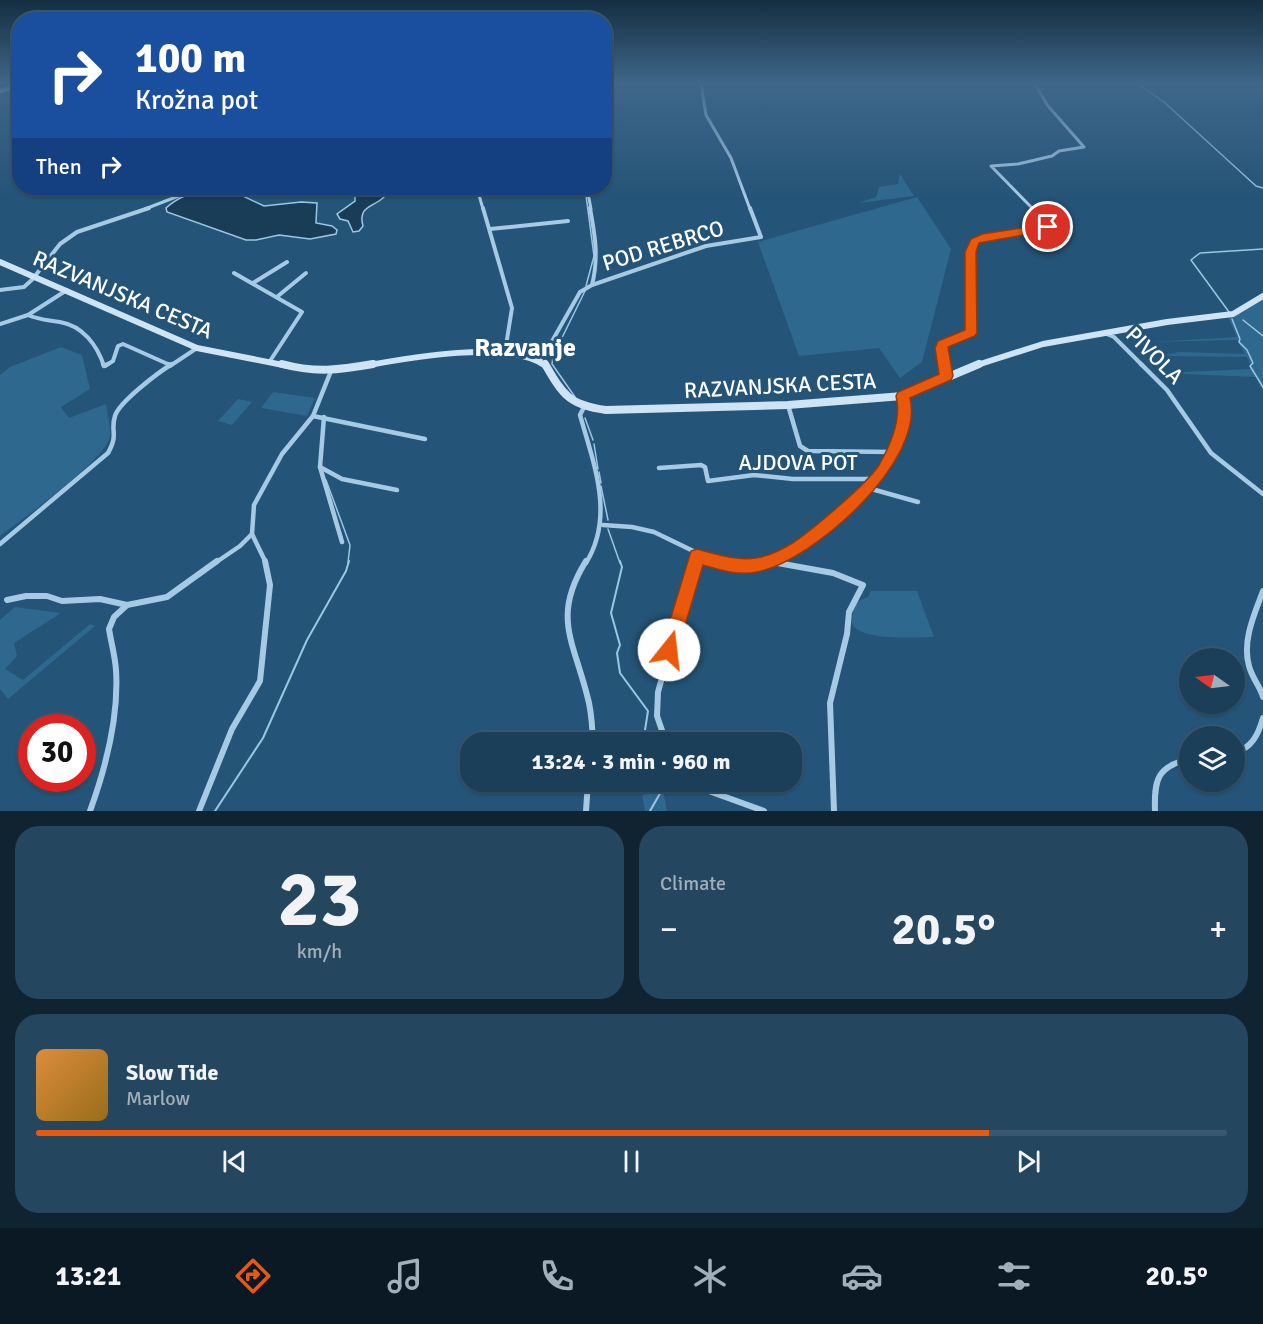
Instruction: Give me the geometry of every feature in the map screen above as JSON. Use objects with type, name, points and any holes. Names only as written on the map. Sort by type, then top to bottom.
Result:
[{"type":"street","name":"POD REBRCO","points":[[590,286],[706,246],[759,238],[761,233],[730,158],[710,122]]},
{"type":"street","points":[[946,376],[942,344],[969,335],[971,331],[970,252],[972,244],[982,238],[1036,230],[1049,225],[991,166],[1018,164],[1052,156],[1059,151],[1082,148],[1084,144],[1063,122]]},
{"type":"street","points":[[0,290],[24,287],[35,277],[60,244],[77,232],[138,212],[178,195]]},
{"type":"street","points":[[479,195],[512,308],[505,352]]},
{"type":"street","points":[[588,195],[597,244],[590,286],[582,290],[540,360],[565,395],[584,407],[580,416],[589,445],[603,525],[596,544],[572,585],[567,616],[573,656],[590,705],[592,732]]},
{"type":"street","points":[[490,229],[568,221]]},
{"type":"street","name":"RAZVANJSKA CESTA","points":[[0,262],[197,348],[301,369],[329,373],[427,355],[476,355],[505,352],[518,353],[540,360]]},
{"type":"street","points":[[253,283],[286,262]]},
{"type":"street","points":[[234,273],[278,296],[302,312],[270,361]]},
{"type":"street","points":[[278,296],[306,273]]},
{"type":"street","points":[[0,324],[28,315],[67,290]]},
{"type":"street","name":"PIVOLA","points":[[1104,333],[1233,314],[1262,298]]},
{"type":"street","points":[[28,315],[36,319],[57,320],[77,327],[98,348],[104,366],[113,361],[118,346],[123,344],[170,365]]},
{"type":"street","name":"RAZVANJSKA CESTA","points":[[584,407],[650,411],[788,405],[903,396],[981,362],[1043,344],[1104,333]]},
{"type":"street","name":"PIVOLA","points":[[1104,333],[1114,338],[1167,390],[1211,453],[1263,494]]},
{"type":"street","points":[[0,544],[108,453],[115,441],[115,416],[121,407],[155,375],[197,348]]},
{"type":"street","name":"RAZVANJSKA CESTA","points":[[518,353],[538,348],[547,350]]},
{"type":"street","points":[[199,811],[232,729],[260,681],[270,585],[266,563],[252,534],[254,505],[272,469],[313,416],[329,373]]},
{"type":"street","points":[[603,525],[642,528],[661,535],[697,556],[734,566],[754,566],[770,562],[800,547],[876,479],[893,452],[907,411],[903,396]]},
{"type":"street","points":[[788,405],[800,446],[808,451],[893,452]]},
{"type":"street","points":[[313,416],[425,439]]},
{"type":"street","points":[[324,417],[320,467],[324,488],[342,542]]},
{"type":"street","name":"AJDOVA POT","points":[[659,468],[701,465],[705,467],[708,480],[754,475],[793,479],[876,479]]},
{"type":"street","points":[[320,467],[342,479],[397,490]]},
{"type":"street","points":[[868,488],[918,502]]},
{"type":"street","points":[[8,600],[26,596],[47,596],[62,601],[100,599],[127,605],[154,603],[184,588],[217,561],[246,543],[252,534]]},
{"type":"street","points":[[663,732],[657,716],[658,692],[697,556]]},
{"type":"street","points":[[770,562],[843,574],[855,578],[863,585],[849,612],[848,634],[832,685],[830,703],[834,811]]},
{"type":"street","points":[[1263,591],[1248,636],[1246,654],[1252,676],[1263,697]]},
{"type":"street","points":[[90,811],[96,795],[116,705],[116,656],[108,631],[109,623],[127,605]]},
{"type":"street","points":[[1245,750],[1258,738],[1263,718]]},
{"type":"street","points":[[1155,811],[1156,782],[1159,773],[1179,761]]},
{"type":"street","points":[[586,811],[587,792]]},
{"type":"street","points":[[712,792],[764,811]]},
{"type":"shaded area","points":[[900,174],[914,196],[858,203],[876,197],[879,187],[898,184]]},
{"type":"shaded area","points":[[186,195],[241,195],[264,206],[301,202],[317,203],[316,223],[332,226],[337,230],[336,234],[310,239],[279,235],[246,240],[167,212],[166,208]]},
{"type":"shaded area","points":[[355,195],[386,195],[363,212],[363,226],[359,231],[353,232],[348,221],[340,219],[337,214],[355,201]]},
{"type":"shaded area","points":[[917,197],[951,249],[922,362],[900,378],[879,348],[799,356],[758,242]]},
{"type":"shaded area","points":[[1259,299],[1263,300],[1263,392],[1256,377],[1159,373],[1252,369],[1247,357],[1162,356],[1179,352],[1245,354],[1237,340],[1150,342],[1237,337],[1227,315]]},
{"type":"shaded area","points":[[61,347],[82,355],[90,389],[61,407],[69,418],[106,404],[110,436],[105,446],[79,474],[0,536],[0,375],[10,367]]},
{"type":"shaded area","points":[[273,392],[315,398],[307,416],[261,408]]},
{"type":"shaded area","points":[[238,399],[252,402],[232,425],[218,421]]},
{"type":"shaded area","points":[[871,591],[917,591],[934,637],[875,636],[856,628],[852,622],[855,606],[860,600],[868,597]]},
{"type":"shaded area","points":[[15,607],[61,613],[14,643],[17,656],[5,669],[23,680],[90,624],[95,626],[8,699],[0,689],[0,620]]},
{"type":"shaded area","points":[[663,792],[667,811],[645,811],[642,795]]},
{"type":"waterway","points":[[1186,122],[1256,186],[1263,188]]},
{"type":"waterway","points":[[586,195],[594,256],[586,286]]},
{"type":"waterway","points":[[1229,312],[1191,260],[1200,253],[1263,249]]},
{"type":"waterway","points":[[575,397],[552,364],[553,356],[585,291]]},
{"type":"waterway","points":[[1232,319],[1240,339],[1239,342],[1247,350],[1253,363],[1250,366],[1263,387]]},
{"type":"waterway","points":[[1243,320],[1263,336]]},
{"type":"waterway","points":[[585,418],[593,440]]},
{"type":"waterway","points":[[594,444],[598,469]]},
{"type":"waterway","points":[[599,472],[601,483]]},
{"type":"waterway","points":[[326,480],[350,545],[348,563]]},
{"type":"waterway","points":[[601,486],[608,520]]},
{"type":"waterway","points":[[608,529],[620,563]]},
{"type":"waterway","points":[[215,811],[263,738],[307,640],[346,571],[349,561]]},
{"type":"waterway","points":[[620,561],[622,567],[611,613],[620,645],[617,653],[620,673],[648,711],[646,732]]},
{"type":"waterway","points":[[650,811],[661,792]]},
{"type":"district","name":"Razvanje","points":[[525,347]]},
{"type":"route","points":[[669,650],[697,556],[708,561],[734,566],[754,566],[770,562],[800,547],[868,488],[884,469],[893,452],[907,411],[903,396],[946,376],[942,344],[971,333],[970,252],[975,241],[1048,227]]}]
